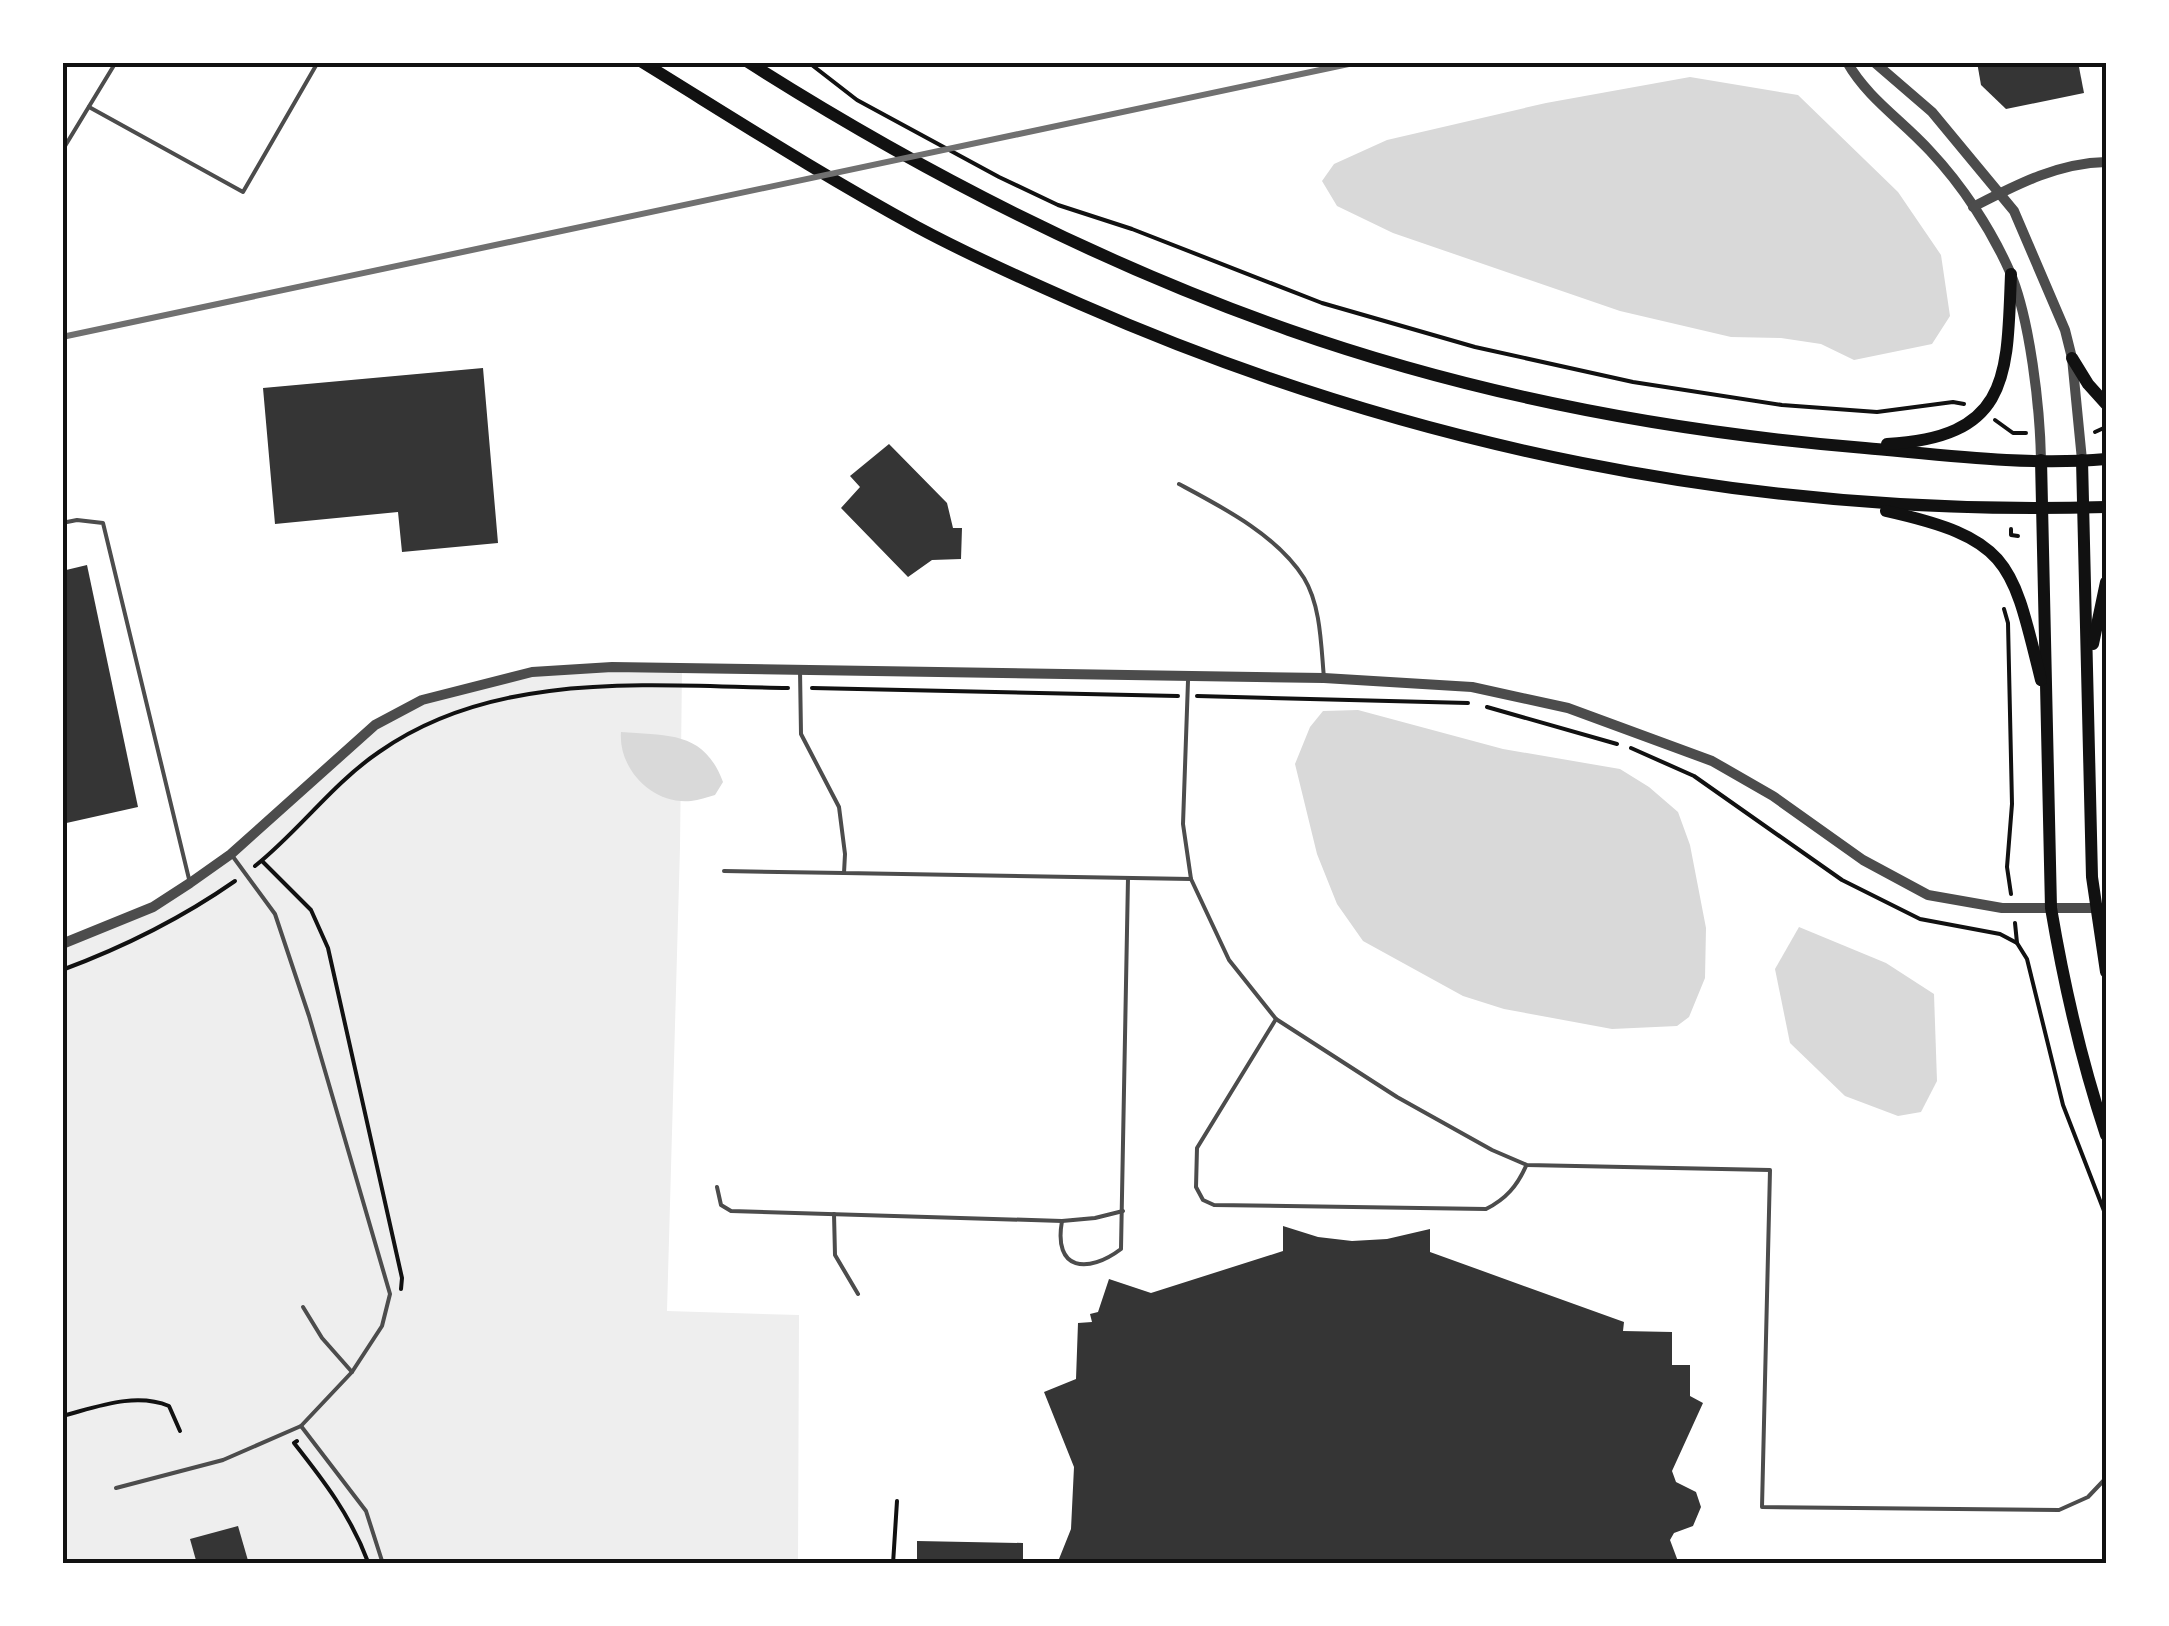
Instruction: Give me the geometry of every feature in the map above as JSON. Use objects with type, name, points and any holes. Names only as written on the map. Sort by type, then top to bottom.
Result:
[{"type":"main road","points":[[642,62],[918,227],[1142,331],[1352,407],[1596,467],[1730,488],[1849,502],[2106,507]]},
{"type":"main road","points":[[748,62],[813,104],[1007,210],[1214,301],[1290,330],[1407,366],[1618,416],[1709,431],[1844,446],[2041,460],[2106,460]]},
{"type":"main road","points":[[1844,446],[1921,439],[1962,426],[1983,413],[1994,400],[2004,371],[2010,274]]},
{"type":"main road","points":[[2072,358],[2106,404]]},
{"type":"main road","points":[[2041,460],[2051,908],[2062,976],[2106,1134]]},
{"type":"main road","points":[[2082,460],[2092,878],[2106,972]]},
{"type":"main road","points":[[1849,502],[1956,530],[1996,555],[2024,613],[2047,703]]},
{"type":"main road","points":[[2088,671],[2106,582]]},
{"type":"street","points":[[1847,62],[1861,87],[1930,152],[1974,207],[2010,274],[2029,346],[2041,460]]},
{"type":"street","points":[[1874,62],[1932,112],[2014,211],[2052,295],[2072,358],[2082,460]]},
{"type":"street","points":[[1974,207],[2033,177],[2081,162],[2106,162]]},
{"type":"street","points":[[62,944],[153,907],[190,883],[231,854],[375,725],[422,700],[532,672],[612,667],[1324,678],[1472,688],[1568,708],[1712,761],[1773,796],[1863,860],[1928,895],[2013,908],[2096,908]]},
{"type":"lane","points":[[62,151],[116,62]]},
{"type":"lane","points":[[89,107],[243,192],[318,62]]},
{"type":"lane","points":[[1179,484],[1224,508],[1278,549],[1304,578],[1314,603],[1324,678]]},
{"type":"lane","points":[[62,523],[104,523],[190,883]]},
{"type":"lane","points":[[800,670],[800,734],[839,807],[844,873]]},
{"type":"lane","points":[[1188,676],[1183,824],[1191,879],[1229,960],[1276,1019],[1397,1097],[1526,1165],[1770,1170],[1762,1507],[2059,1510],[2088,1497],[2106,1478]]},
{"type":"lane","points":[[116,1488],[223,1460],[301,1426],[352,1372],[382,1326],[390,1294],[310,1016],[275,914],[231,854]]},
{"type":"lane","points":[[724,871],[1191,879]]},
{"type":"lane","points":[[1062,1221],[1060,1245],[1063,1255],[1074,1264],[1083,1265],[1121,1249],[1128,878]]},
{"type":"lane","points":[[1276,1019],[1197,1148],[1196,1187],[1203,1200],[1214,1205],[1486,1209],[1502,1201],[1519,1182],[1526,1165]]},
{"type":"lane","points":[[717,1188],[721,1205],[731,1211],[1062,1221],[1123,1211]]},
{"type":"lane","points":[[834,1214],[834,1255],[858,1294]]},
{"type":"lane","points":[[303,1307],[322,1338],[352,1372]]},
{"type":"lane","points":[[301,1426],[366,1511],[383,1564]]},
{"type":"path","points":[[808,62],[857,100],[1058,205],[1322,302],[1475,347],[1633,382],[1782,405],[1878,412],[1953,402],[1983,413],[2013,436],[2040,432]]},
{"type":"path","points":[[2080,432],[2101,435],[2106,427]]},
{"type":"path","points":[[2011,529],[2010,536],[2018,536]]},
{"type":"path","points":[[2096,534],[2105,532]]},
{"type":"path","points":[[2000,595],[2008,622],[2012,804],[2007,867],[2018,942],[2027,959],[2063,1106],[2106,1216]]},
{"type":"path","points":[[62,970],[116,950],[201,905],[246,874],[328,793],[380,750],[448,715],[525,692],[638,686],[1472,704],[1625,746],[1694,776],[1842,880],[1920,919],[2000,934],[2018,942]]},
{"type":"path","points":[[262,860],[311,910],[328,948],[402,1278],[401,1292]]},
{"type":"path","points":[[62,1416],[127,1400],[154,1399],[169,1406],[180,1432]]},
{"type":"path","points":[[307,1433],[294,1443],[332,1490],[355,1527],[369,1564]]},
{"type":"path","points":[[893,1564],[897,1501]]},
{"type":"shaded area","points":[[1690,77],[1798,95],[1898,192],[1941,255],[1950,316],[1932,344],[1854,360],[1821,344],[1731,337],[1620,311],[1393,233],[1337,206],[1322,181],[1334,164],[1387,140],[1546,103]]},
{"type":"shaded area","points":[[682,668],[667,1311],[799,1315],[798,1563],[63,1564],[63,944],[153,907],[190,883],[375,725],[422,700],[532,672]]},
{"type":"shaded area","points":[[1358,710],[1503,749],[1620,769],[1678,812],[1690,845],[1706,928],[1705,978],[1689,1017],[1677,1026],[1612,1029],[1504,1009],[1463,996],[1363,941],[1337,904],[1317,854],[1295,764],[1310,727],[1323,711]]},
{"type":"shaded area","points":[[621,732],[683,739],[706,753],[723,782],[715,795],[691,801],[677,801],[651,791],[625,759]]},
{"type":"shaded area","points":[[1799,927],[1886,963],[1934,994],[1937,1081],[1921,1112],[1898,1116],[1845,1096],[1790,1043],[1775,969]]},
{"type":"building","points":[[1977,62],[2078,62],[2084,93],[2006,109],[1981,85]]},
{"type":"building","points":[[483,368],[498,543],[402,552],[398,512],[275,524],[263,388]]},
{"type":"building","points":[[889,444],[947,503],[953,528],[962,528],[961,559],[932,560],[908,577],[841,508],[860,487],[850,476]]},
{"type":"building","points":[[87,565],[138,807],[62,824],[62,571]]},
{"type":"building","points":[[1283,1226],[1318,1237],[1352,1241],[1387,1239],[1430,1229],[1430,1252],[1624,1322],[1623,1331],[1672,1332],[1672,1365],[1690,1365],[1690,1396],[1703,1403],[1672,1471],[1676,1482],[1696,1492],[1701,1507],[1693,1526],[1674,1533],[1670,1540],[1679,1564],[1057,1564],[1071,1529],[1074,1467],[1044,1392],[1076,1379],[1078,1323],[1092,1322],[1090,1314],[1098,1312],[1109,1279],[1151,1293],[1283,1251]]},
{"type":"building","points":[[238,1526],[249,1564],[197,1564],[190,1539]]},
{"type":"building","points":[[917,1541],[1023,1543],[1023,1564],[917,1564]]},
{"type":"railway","points":[[62,337],[1358,62]]}]
